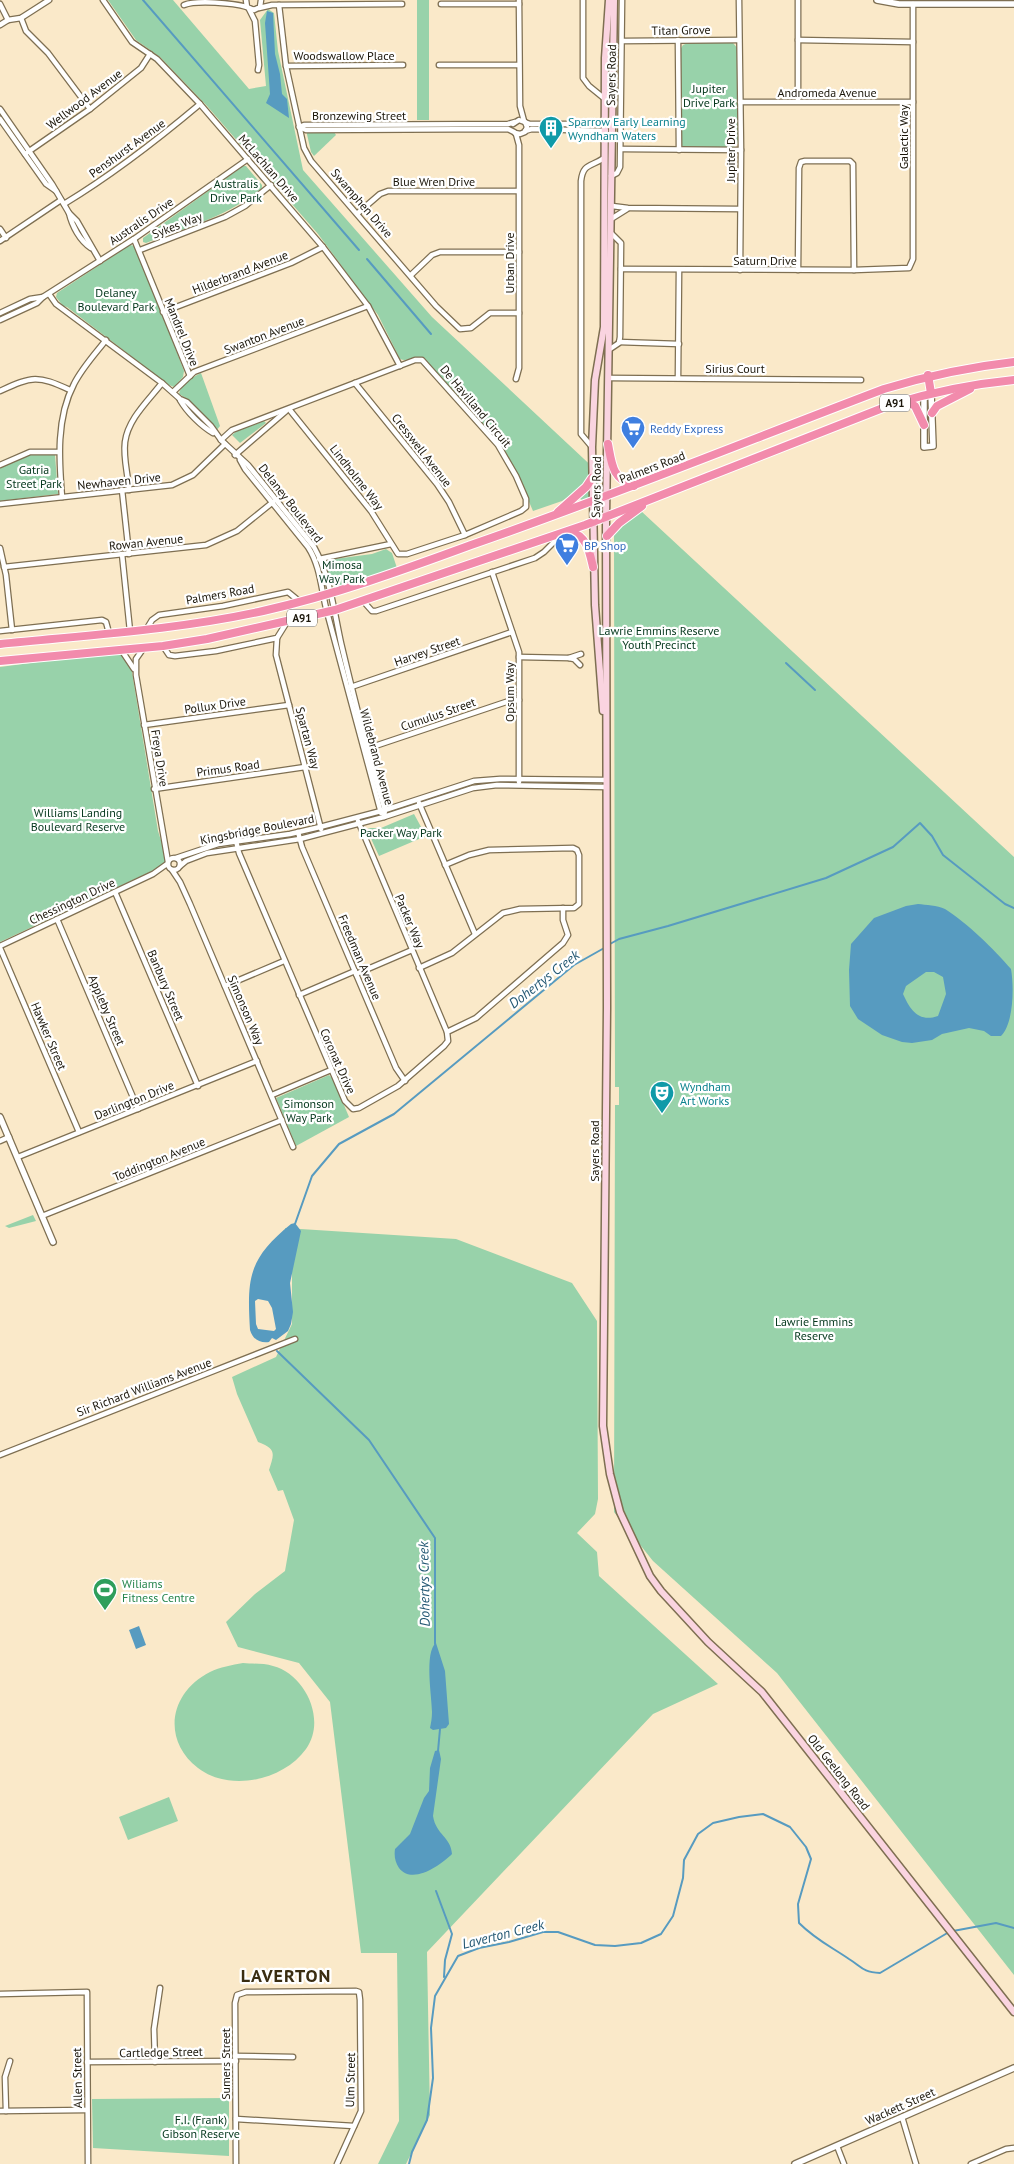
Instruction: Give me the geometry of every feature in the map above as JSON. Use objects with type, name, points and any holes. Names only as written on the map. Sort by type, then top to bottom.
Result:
[{"type":"highway","name":"Palmers Road","points":[[0,644],[146,630],[233,617],[300,602],[368,582],[592,502],[884,388],[960,368],[1014,362]]},
{"type":"highway","points":[[924,377],[928,394]]},
{"type":"highway","name":"A91","points":[[0,662],[146,648],[208,639],[287,622],[364,602],[606,517],[860,416],[928,394],[1014,380]]},
{"type":"highway","points":[[932,413],[938,406],[981,384]]},
{"type":"highway","points":[[904,401],[915,406],[924,425]]},
{"type":"highway","points":[[608,444],[615,473],[620,479],[634,486]]},
{"type":"highway","points":[[553,516],[586,487],[592,478]]},
{"type":"highway","points":[[607,536],[649,500]]},
{"type":"highway","points":[[566,532],[577,533],[584,540],[593,567]]},
{"type":"main road","name":"Sayers Road","points":[[607,744],[596,637],[592,522],[592,447],[594,388],[604,328],[612,176],[605,58],[609,0]]},
{"type":"main road","name":"Sayers Road","points":[[614,0],[608,127],[604,158],[611,233],[606,496],[607,744],[603,1426],[610,1474],[620,1512],[638,1552]]},
{"type":"main road","name":"Old Geelong Road","points":[[638,1552],[661,1591],[708,1642],[762,1692],[1014,2012]]},
{"type":"street","points":[[0,25],[8,20],[21,18],[49,0]]},
{"type":"street","name":"McLachlan Drive","points":[[103,0],[132,42],[157,59],[200,104],[323,247],[368,306],[400,366]]},
{"type":"street","points":[[236,4],[245,0],[254,22],[258,70]]},
{"type":"street","points":[[254,22],[262,0],[272,5]]},
{"type":"street","name":"Sayers Road","points":[[583,0],[583,78],[589,86],[606,100]]},
{"type":"street","name":"Sayers Road","points":[[612,176],[619,170],[621,149],[622,0]]},
{"type":"street","name":"Jupiter Drive","points":[[739,0],[740,270]]},
{"type":"street","points":[[798,0],[798,101]]},
{"type":"street","points":[[877,0],[913,4],[1014,4]]},
{"type":"street","points":[[441,4],[519,2],[520,106],[527,126],[525,132]]},
{"type":"street","points":[[0,4],[8,20]]},
{"type":"street","points":[[184,6],[190,4],[236,4],[248,8],[259,8],[272,5],[402,4]]},
{"type":"street","name":"Galactic Way","points":[[909,268],[913,259],[913,4]]},
{"type":"street","name":"Swamphen Drive","points":[[279,5],[286,66],[304,148],[311,161],[358,213],[436,306],[462,330],[472,328],[490,313],[519,313]]},
{"type":"street","points":[[21,18],[26,31],[48,53],[90,109]]},
{"type":"street","points":[[678,40],[678,150]]},
{"type":"street","name":"Titan Grove","points":[[622,41],[740,40]]},
{"type":"street","points":[[798,40],[913,42]]},
{"type":"street","name":"Wellwood Avenue","points":[[25,154],[90,109],[141,68],[150,54]]},
{"type":"street","name":"Woodswallow Place","points":[[286,66],[403,65]]},
{"type":"street","points":[[439,65],[519,65]]},
{"type":"street","name":"Andromeda Avenue","points":[[740,102],[913,102]]},
{"type":"street","name":"Penshurst Avenue","points":[[0,241],[116,171],[154,144],[200,104]]},
{"type":"street","points":[[520,106],[512,127],[515,133],[532,129],[608,127]]},
{"type":"street","points":[[0,108],[52,184],[69,213],[70,221],[100,261]]},
{"type":"street","points":[[0,119],[49,187],[56,191]]},
{"type":"street","points":[[515,122],[520,120],[531,124],[608,127]]},
{"type":"street","name":"Bronzewing Street","points":[[299,127],[304,125],[336,124],[508,124],[515,122]]},
{"type":"street","name":"Bronzewing Street","points":[[299,127],[306,130],[508,129],[515,133]]},
{"type":"street","name":"Urban Drive","points":[[519,145],[525,132]]},
{"type":"street","name":"Urban Drive","points":[[515,133],[519,145],[519,374],[516,379]]},
{"type":"street","points":[[621,149],[741,150]]},
{"type":"street","name":"Sayers Road","points":[[592,447],[581,434],[581,181],[582,171],[604,158]]},
{"type":"street","name":"Australis Drive","points":[[0,313],[30,299],[49,294],[134,239],[248,159]]},
{"type":"street","points":[[798,270],[799,168],[800,163],[805,160],[850,161],[854,166],[854,270]]},
{"type":"street","name":"Sykes Way","points":[[140,250],[225,217],[245,206],[271,185]]},
{"type":"street","name":"Blue Wren Drive","points":[[358,213],[377,196],[388,191],[518,191]]},
{"type":"street","points":[[609,206],[628,208],[740,209]]},
{"type":"street","points":[[611,219],[628,208]]},
{"type":"street","points":[[0,229],[6,238]]},
{"type":"street","name":"Sayers Road","points":[[611,233],[621,243],[619,342]]},
{"type":"street","name":"Mandrel Drive","points":[[134,239],[190,376]]},
{"type":"street","name":"Hilderbrand Avenue","points":[[163,312],[291,263],[323,247]]},
{"type":"street","points":[[411,275],[434,253],[519,252]]},
{"type":"street","name":"Saturn Drive","points":[[621,269],[854,270],[909,268]]},
{"type":"street","points":[[678,378],[679,270]]},
{"type":"street","name":"Delaney Boulevard","points":[[49,294],[56,304],[173,392],[180,399],[183,406],[207,429],[215,433],[237,457],[248,465],[274,501],[312,544],[326,594]]},
{"type":"street","name":"Australis Drive","points":[[0,320],[37,303],[43,297]]},
{"type":"street","name":"Swanton Avenue","points":[[173,392],[190,376],[368,306]]},
{"type":"street","points":[[62,497],[58,452],[70,390],[76,379],[106,340]]},
{"type":"street","points":[[610,349],[619,342],[679,344]]},
{"type":"street","name":"De Havilland Circuit","points":[[223,442],[232,430],[400,366],[418,360],[426,362],[498,445],[512,467],[526,499],[526,507],[522,511],[465,535],[407,554]]},
{"type":"street","points":[[0,390],[21,381],[35,378],[47,380],[70,390]]},
{"type":"street","name":"Sirius Court","points":[[609,378],[861,380]]},
{"type":"street","points":[[129,490],[125,442],[129,429],[135,417],[162,383]]},
{"type":"street","name":"Cresswell Avenue","points":[[355,383],[438,484],[465,535]]},
{"type":"street","points":[[928,394],[932,413],[933,446],[924,446],[924,425],[928,394]]},
{"type":"street","name":"De Havilland Circuit","points":[[237,457],[289,409]]},
{"type":"street","name":"Lindholme Way","points":[[289,409],[371,510],[398,554],[407,554]]},
{"type":"street","points":[[268,416],[272,423]]},
{"type":"street","name":"Newhaven Drive","points":[[0,504],[165,486],[182,481],[193,475],[223,442]]},
{"type":"street","points":[[0,465],[34,451],[58,452]]},
{"type":"street","points":[[122,490],[129,554]]},
{"type":"street","name":"Rowan Avenue","points":[[4,567],[194,547],[213,543],[237,531],[274,501]]},
{"type":"street","points":[[364,602],[372,611],[376,611],[492,572],[538,556],[566,532]]},
{"type":"street","points":[[318,560],[391,544]]},
{"type":"street","points":[[0,548],[12,630]]},
{"type":"street","points":[[122,554],[130,631]]},
{"type":"street","name":"Delaney Boulevard","points":[[318,560],[322,585],[326,594]]},
{"type":"street","name":"Opsum Way","points":[[492,572],[519,657],[519,785]]},
{"type":"street","name":"Palmers Road","points":[[146,630],[158,615],[223,606],[288,592],[300,602]]},
{"type":"street","name":"Wildebrand Avenue","points":[[326,594],[384,817]]},
{"type":"street","name":"Wildebrand Avenue","points":[[326,594],[339,643]]},
{"type":"street","points":[[0,631],[102,620],[106,622],[109,633]]},
{"type":"street","points":[[163,646],[169,655],[175,656],[264,641],[277,638],[287,622]]},
{"type":"street","name":"Harvey Street","points":[[350,687],[512,632]]},
{"type":"street","name":"Spartan Way","points":[[277,638],[276,655],[322,833]]},
{"type":"street","name":"Spartan Way","points":[[264,641],[276,655]]},
{"type":"street","name":"Freya Drive","points":[[146,648],[139,652],[136,658],[136,675],[168,863]]},
{"type":"street","name":"Freya Drive","points":[[122,650],[132,664],[136,675]]},
{"type":"street","points":[[569,658],[581,654]]},
{"type":"street","points":[[519,657],[569,658],[574,659],[580,665]]},
{"type":"street","name":"Cumulus Street","points":[[366,749],[506,702],[519,700]]},
{"type":"street","name":"Pollux Drive","points":[[144,725],[288,704]]},
{"type":"street","name":"Primus Road","points":[[154,788],[305,767]]},
{"type":"street","points":[[579,779],[579,786]]},
{"type":"street","name":"Kingsbridge Boulevard","points":[[168,863],[175,858],[205,847],[278,836],[320,827],[483,780],[579,779],[606,783]]},
{"type":"street","name":"Kingsbridge Boulevard","points":[[172,870],[186,861],[207,853],[300,839],[384,817],[483,786],[579,786],[606,783]]},
{"type":"street","points":[[455,787],[457,793]]},
{"type":"street","points":[[418,799],[475,934]]},
{"type":"street","name":"Packer Way","points":[[357,817],[447,1032]]},
{"type":"street","name":"Freedman Avenue","points":[[298,832],[396,1068],[405,1080]]},
{"type":"street","points":[[278,836],[278,842]]},
{"type":"street","name":"Coronat Drive","points":[[236,841],[237,848],[331,1070],[345,1101],[353,1109],[359,1108],[391,1091],[405,1080],[444,1046],[448,1041],[447,1032]]},
{"type":"street","name":"Freya Drive","points":[[164,843],[179,861],[180,866]]},
{"type":"street","points":[[419,968],[452,953],[499,915],[509,911],[526,908],[574,908],[579,904],[580,858],[577,850],[570,848],[496,849],[475,853],[445,865]]},
{"type":"street","name":"Simonson Way","points":[[168,863],[180,882],[293,1147]]},
{"type":"street","name":"Chessington Drive","points":[[0,947],[153,874],[168,863]]},
{"type":"street","name":"Simonson Way","points":[[180,866],[180,882]]},
{"type":"street","name":"Chessington Drive","points":[[153,874],[172,870]]},
{"type":"street","name":"Banbury Street","points":[[115,892],[198,1086]]},
{"type":"street","points":[[447,1032],[476,1018],[565,941],[568,935],[563,920],[563,908]]},
{"type":"street","name":"Appleby Street","points":[[57,919],[138,1109]]},
{"type":"street","name":"Hawker Street","points":[[0,947],[79,1132]]},
{"type":"street","points":[[299,995],[412,950]]},
{"type":"street","points":[[225,986],[284,961]]},
{"type":"street","name":"Darlington Drive","points":[[18,1157],[257,1061]]},
{"type":"street","points":[[272,1096],[331,1070]]},
{"type":"street","points":[[0,1117],[53,1242]]},
{"type":"street","name":"Toddington Avenue","points":[[42,1216],[282,1120]]},
{"type":"street","points":[[0,1141],[9,1137]]},
{"type":"street","name":"Sir Richard Williams Avenue","points":[[0,1454],[295,1339]]},
{"type":"street","points":[[155,2062],[154,2029],[160,1988]]},
{"type":"street","name":"Sumers Street","points":[[236,2164],[235,2004],[237,1995],[256,1992],[353,1990],[359,1992]]},
{"type":"street","name":"Allen Street","points":[[0,1994],[87,1992],[88,2164]]},
{"type":"street","name":"Ulm Street","points":[[337,2164],[361,2110],[359,1992]]},
{"type":"street","name":"Cartledge Street","points":[[87,2062],[155,2062],[293,2057]]},
{"type":"street","points":[[6,2111],[5,2077],[10,2061]]},
{"type":"street","name":"Wackett Street","points":[[795,2164],[1014,2068]]},
{"type":"street","points":[[0,2111],[87,2110]]},
{"type":"street","points":[[902,2117],[916,2164]]},
{"type":"street","points":[[236,2119],[354,2126]]},
{"type":"street","points":[[972,2164],[1014,2148],[1013,2141]]},
{"type":"street","points":[[837,2146],[844,2164]]},
{"type":"green space","points":[[108,0],[173,0],[249,89],[266,86],[260,20],[268,9],[274,13],[278,51],[303,170],[432,317],[599,473],[599,516],[574,493],[562,501],[533,511],[515,469],[498,441],[424,358],[400,359],[378,315],[318,234],[207,106],[160,57],[136,40]]},
{"type":"green space","points":[[417,0],[429,0],[429,120],[417,120]]},
{"type":"green space","name":"Jupiter Drive Park","points":[[688,43],[733,43],[738,49],[738,143],[733,148],[682,146],[680,50],[683,45]]},
{"type":"green space","points":[[332,129],[336,135],[314,156],[311,152],[306,130]]},
{"type":"green space","name":"Australis Drive Park","points":[[243,166],[246,166],[262,185],[262,188],[249,198],[221,214],[146,243],[143,242],[143,238]]},
{"type":"green space","name":"Delaney Boulevard Park","points":[[130,245],[137,248],[184,371],[183,377],[174,387],[67,307],[63,306],[56,297],[57,293]]},
{"type":"green space","points":[[201,373],[220,426],[216,431],[213,424],[189,400],[179,394],[184,384]]},
{"type":"green space","points":[[264,421],[266,423],[240,443],[232,435],[237,431]]},
{"type":"green space","name":"Gatria Street Park","points":[[32,454],[55,455],[58,494],[0,501],[0,468]]},
{"type":"green space","name":"Lawrie Emmins Reserve","points":[[641,511],[1014,857],[1014,1975],[777,1673],[653,1561],[614,1512],[615,1105],[619,1105],[619,1087],[615,1087],[614,534],[633,515]]},
{"type":"green space","name":"Mimosa Way Park","points":[[386,549],[392,553],[397,568],[336,588],[330,582],[324,566],[327,560],[372,554]]},
{"type":"green space","name":"Williams Landing Boulevard Reserve","points":[[121,651],[131,666],[158,831],[165,853],[165,863],[152,871],[0,942],[0,667]]},
{"type":"green space","name":"Packer Way Park","points":[[414,814],[426,836],[379,856],[367,830],[369,828],[381,828]]},
{"type":"green space","name":"Simonson Way Park","points":[[329,1075],[333,1079],[349,1117],[296,1146],[276,1098]]},
{"type":"green space","points":[[33,1215],[36,1221],[9,1228],[5,1226]]},
{"type":"green space","points":[[285,1228],[456,1239],[572,1283],[597,1321],[598,1499],[595,1514],[577,1533],[597,1552],[599,1576],[718,1684],[653,1714],[427,1952],[430,2115],[406,2164],[378,2164],[399,2121],[397,1953],[361,1953],[330,1702],[299,1663],[238,1647],[226,1622],[255,1594],[285,1571],[294,1520],[283,1490],[278,1491],[269,1470],[273,1456],[271,1450],[258,1442],[237,1394],[232,1377],[276,1357],[292,1324],[292,1270]]},
{"type":"green space","points":[[243,1663],[273,1666],[295,1678],[309,1700],[313,1712],[314,1725],[312,1737],[306,1749],[284,1769],[255,1779],[225,1780],[198,1768],[186,1756],[179,1744],[175,1730],[175,1717],[186,1691],[196,1681],[214,1670]]},
{"type":"green space","points":[[169,1797],[178,1821],[128,1840],[119,1817]]},
{"type":"green space","name":"F.I. (Frank) Gibson Reserve","points":[[229,2098],[229,2156],[93,2148],[92,2099]]},
{"type":"water","points":[[267,11],[273,13],[275,54],[282,94],[287,99],[289,118],[266,103],[270,94],[265,23]]},
{"type":"water","points":[[918,904],[945,909],[980,937],[1011,969],[1013,994],[1011,1014],[1001,1036],[991,1036],[984,1031],[969,1028],[942,1034],[932,1040],[912,1043],[902,1042],[882,1035],[858,1019],[850,1006],[849,970],[851,944],[874,918],[906,906]],"holes":[[[926,972],[934,972],[943,977],[946,994],[938,1016],[925,1018],[912,1009],[903,994],[906,986]]]},
{"type":"water","points":[[295,1223],[301,1231],[290,1283],[293,1312],[291,1324],[288,1331],[276,1340],[272,1338],[269,1342],[263,1342],[255,1338],[250,1330],[250,1283],[258,1259],[277,1236],[291,1224]],"holes":[[[258,1299],[268,1301],[272,1308],[276,1329],[274,1331],[258,1329],[256,1324],[255,1301]]]},
{"type":"water","points":[[139,1626],[146,1645],[136,1649],[129,1630]]},
{"type":"water","points":[[436,1643],[445,1671],[449,1724],[446,1728],[433,1730],[430,1728],[432,1712],[429,1665],[432,1648]]},
{"type":"water","points":[[439,1750],[441,1759],[433,1816],[437,1828],[451,1848],[452,1854],[426,1872],[411,1875],[399,1868],[395,1859],[395,1849],[410,1834],[424,1798],[429,1791],[430,1768],[435,1751]]},
{"type":"waterway","points":[[143,0],[359,250]]},
{"type":"waterway","points":[[367,259],[431,334]]},
{"type":"waterway","points":[[786,663],[815,690]]},
{"type":"waterway","name":"Dohertys Creek","points":[[610,944],[619,939],[826,878],[893,847],[920,823],[932,836],[943,855],[1005,904],[1014,908]]},
{"type":"waterway","name":"Dohertys Creek","points":[[295,1224],[312,1176],[339,1144],[394,1114],[574,965],[606,947]]},
{"type":"waterway","name":"Dohertys Creek","points":[[277,1351],[369,1440],[435,1538],[435,1644]]},
{"type":"waterway","name":"Dohertys Creek","points":[[438,1751],[440,1729]]},
{"type":"waterway","name":"Laverton Creek","points":[[409,2164],[412,2152],[427,2120],[433,2078],[431,2028],[435,1996],[458,1956],[479,1948],[543,1932],[558,1932],[595,1945],[615,1946],[641,1943],[661,1934],[673,1916],[683,1878],[684,1860],[698,1834],[713,1823],[763,1814],[790,1827],[806,1847],[811,1859],[798,1904],[799,1923],[817,1938],[866,1970],[880,1973],[949,1932]]},
{"type":"waterway","name":"Dohertys Creek","points":[[436,1891],[452,1934],[445,1960],[444,1977]]},
{"type":"waterway","name":"Laverton Creek","points":[[953,1931],[996,1923],[1014,1928]]},
{"type":"place","name":"Sparrow Early Learning Wyndham Waters","points":[[551,149]]},
{"type":"place","name":"Reddy Express","points":[[633,449]]},
{"type":"place","name":"BP Shop","points":[[567,566]]},
{"type":"place","name":"Wyndham Art Works","points":[[662,1114]]},
{"type":"place","name":"Wiliams Fitness Centre","points":[[105,1611]]},
{"type":"district","name":"LAVERTON","points":[[286,1975]]},
{"type":"park label","name":"Lawrie Emmins Reserve Youth Precinct","points":[[659,637]]}]
